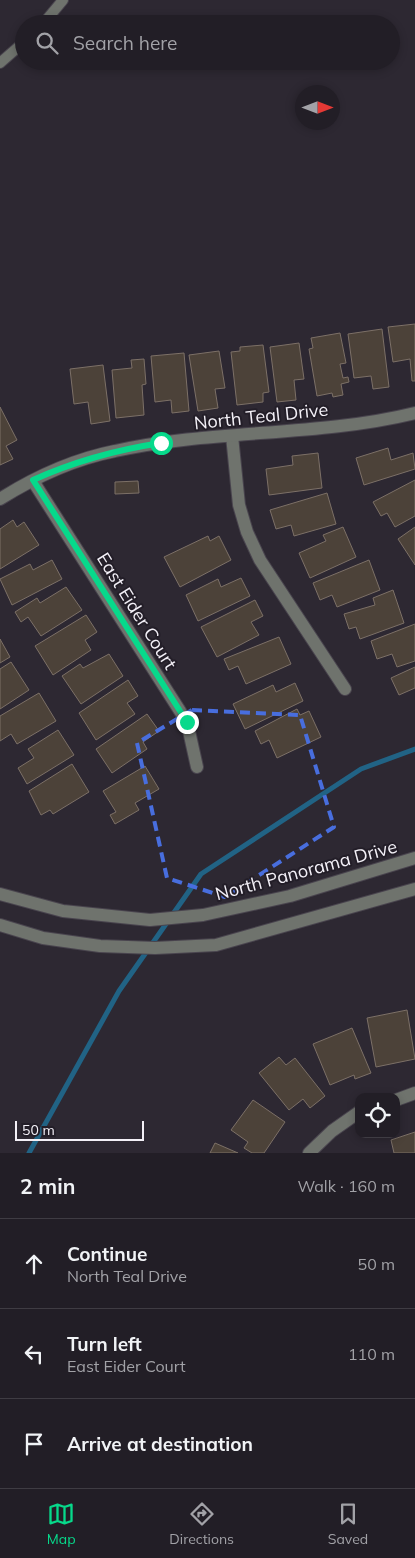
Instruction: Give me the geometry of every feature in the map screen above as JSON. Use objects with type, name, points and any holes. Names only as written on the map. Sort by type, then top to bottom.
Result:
[{"type":"street","name":"North Teal Drive","points":[[0,499],[33,480],[78,461],[114,451],[161,443],[346,425],[415,413]]},
{"type":"street","points":[[232,436],[239,505],[247,532],[260,560],[345,689]]},
{"type":"street","name":"East Eider Court","points":[[33,480],[187,722],[197,767]]},
{"type":"street","name":"North Panorama Drive","points":[[0,894],[63,911],[150,920],[187,917],[290,896],[415,858]]},
{"type":"street","points":[[0,925],[43,938],[100,946],[156,948],[216,945],[415,889]]},
{"type":"street","points":[[400,1099],[415,1093]]},
{"type":"street","points":[[310,1153],[332,1131],[355,1115]]},
{"type":"lane","points":[[50,15],[63,0]]},
{"type":"lane","points":[[0,63],[15,50]]},
{"type":"highlighted area","points":[[192,710],[300,715],[334,827],[225,897],[167,878],[137,743]]},
{"type":"building","points":[[415,324],[415,381],[412,381],[410,359],[393,362],[388,327]]},
{"type":"building","points":[[382,329],[389,387],[373,389],[371,376],[354,378],[348,334]]},
{"type":"building","points":[[340,333],[346,363],[340,364],[343,378],[348,377],[349,382],[341,384],[343,395],[333,397],[332,393],[317,396],[309,349],[313,348],[311,338]]},
{"type":"building","points":[[299,343],[304,379],[294,380],[296,400],[277,402],[270,347]]},
{"type":"building","points":[[263,345],[269,392],[263,393],[263,402],[237,405],[231,352],[240,351],[240,347]]},
{"type":"building","points":[[219,351],[225,388],[215,389],[218,408],[198,411],[189,355]]},
{"type":"building","points":[[184,353],[189,411],[172,413],[171,400],[155,402],[151,356]]},
{"type":"building","points":[[144,359],[146,384],[142,385],[144,415],[116,418],[112,370],[132,368],[131,360]]},
{"type":"building","points":[[103,365],[110,421],[91,424],[88,402],[74,404],[70,369]]},
{"type":"building","points":[[0,407],[17,440],[6,446],[13,459],[0,465]]},
{"type":"building","points":[[388,448],[391,460],[413,453],[415,469],[364,485],[356,458]]},
{"type":"building","points":[[318,453],[322,488],[269,495],[266,469],[293,465],[292,456]]},
{"type":"building","points":[[415,480],[415,516],[395,527],[387,513],[381,516],[373,502]]},
{"type":"building","points":[[138,481],[139,493],[115,494],[115,482]]},
{"type":"building","points":[[327,493],[336,524],[294,536],[291,525],[276,529],[270,510]]},
{"type":"building","points":[[13,520],[17,527],[24,522],[39,545],[0,569],[0,529]]},
{"type":"building","points":[[343,527],[356,557],[310,578],[299,553],[326,541],[323,535]]},
{"type":"building","points":[[415,527],[415,565],[398,539]]},
{"type":"building","points":[[208,536],[210,541],[219,536],[231,560],[180,587],[164,557]]},
{"type":"building","points":[[52,560],[62,579],[12,605],[0,579],[30,564],[33,570]]},
{"type":"building","points":[[369,560],[380,590],[337,607],[332,595],[320,600],[313,583]]},
{"type":"building","points":[[241,578],[250,596],[198,621],[186,595],[218,579],[221,587]]},
{"type":"building","points":[[66,587],[82,610],[41,636],[28,617],[21,622],[15,612],[37,598],[40,603]]},
{"type":"building","points":[[393,590],[404,623],[360,639],[356,627],[349,629],[344,614],[375,605],[373,598]]},
{"type":"building","points":[[255,600],[263,616],[251,622],[259,635],[217,657],[201,627]]},
{"type":"building","points":[[86,615],[97,632],[85,640],[91,650],[53,675],[35,646]]},
{"type":"building","points":[[415,624],[415,661],[397,667],[392,654],[377,659],[371,641]]},
{"type":"building","points":[[279,637],[291,664],[246,684],[238,666],[229,670],[224,659]]},
{"type":"building","points":[[0,639],[10,657],[0,663]]},
{"type":"building","points":[[109,654],[123,676],[81,704],[62,676],[80,664],[83,668]]},
{"type":"building","points":[[11,662],[29,690],[0,709],[0,669]]},
{"type":"building","points":[[415,667],[415,688],[399,695],[391,678]]},
{"type":"building","points":[[128,680],[138,696],[127,703],[135,714],[96,740],[79,713]]},
{"type":"building","points":[[295,683],[303,701],[245,729],[233,704],[273,685],[276,692]]},
{"type":"building","points":[[39,693],[56,721],[17,744],[11,734],[0,741],[0,716]]},
{"type":"building","points":[[297,709],[300,715],[309,711],[321,737],[277,758],[269,740],[261,744],[255,731]]},
{"type":"building","points":[[147,714],[159,731],[143,742],[147,749],[112,773],[96,749]]},
{"type":"building","points":[[58,730],[74,755],[27,784],[18,768],[34,758],[28,749]]},
{"type":"building","points":[[72,764],[89,792],[53,814],[50,810],[41,815],[29,791]]},
{"type":"building","points":[[145,766],[159,789],[135,803],[139,810],[115,824],[110,815],[116,812],[103,791]]},
{"type":"building","points":[[407,1010],[415,1059],[376,1067],[367,1018]]},
{"type":"building","points":[[352,1028],[371,1073],[355,1079],[354,1075],[330,1085],[313,1044]]},
{"type":"building","points":[[279,1057],[286,1065],[295,1058],[325,1096],[310,1108],[303,1099],[289,1110],[259,1073]]},
{"type":"building","points":[[253,1100],[285,1122],[264,1153],[252,1153],[244,1148],[248,1142],[231,1130]]},
{"type":"building","points":[[415,1132],[415,1153],[394,1153],[391,1140]]},
{"type":"building","points":[[215,1143],[238,1153],[210,1153]]},
{"type":"waterway","points":[[29,1153],[119,991],[201,874],[361,769],[415,749]]},
{"type":"route","points":[[161,443],[114,451],[78,461],[33,480],[187,722]]}]
